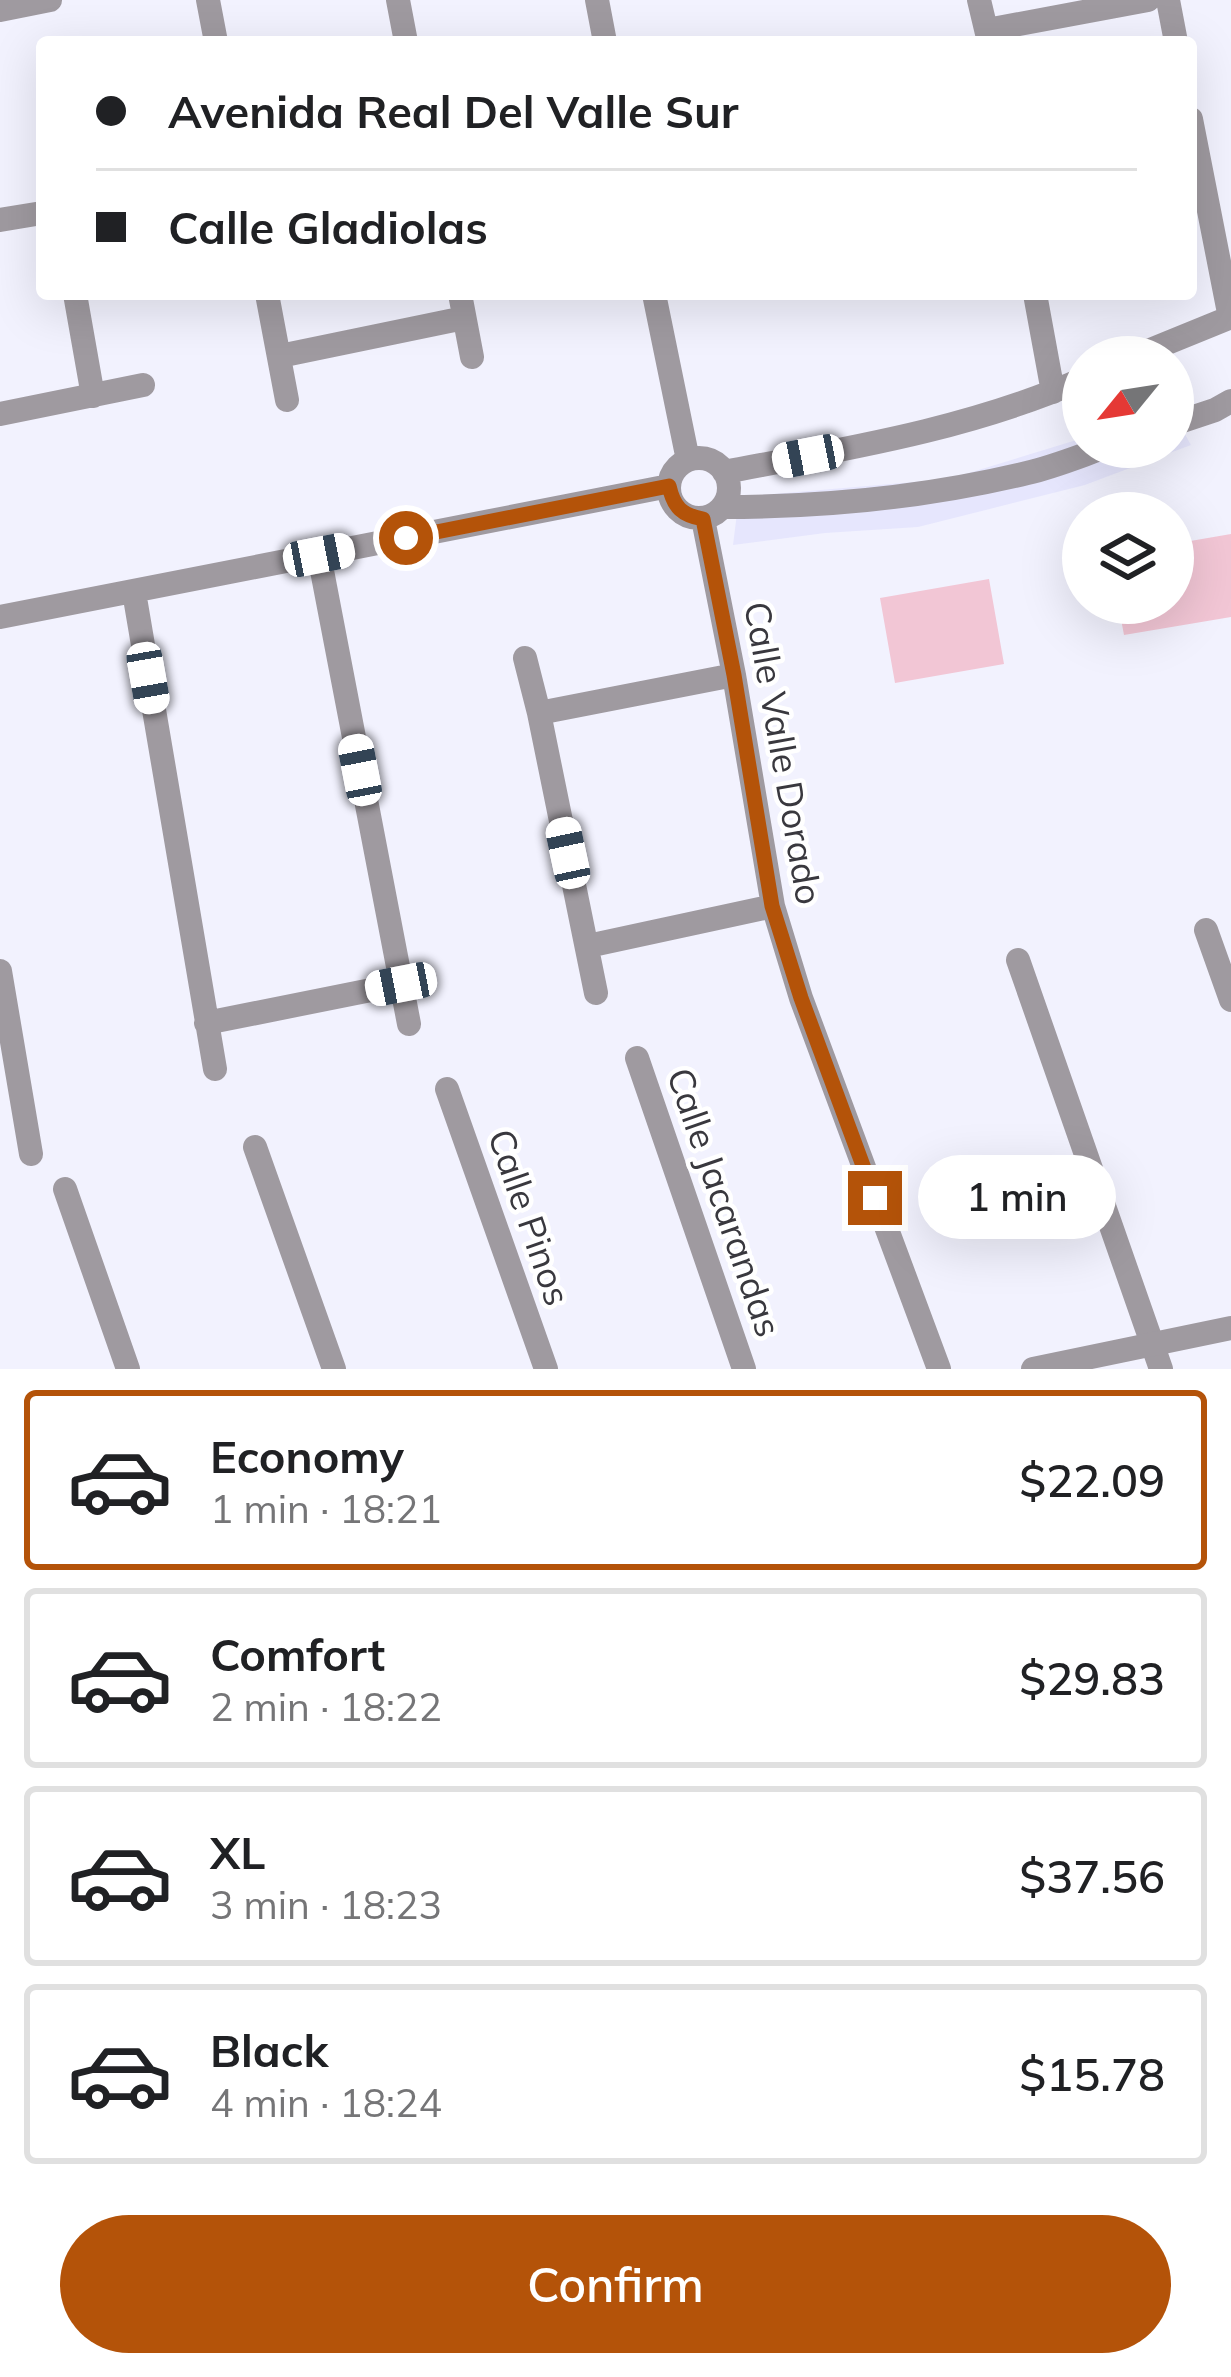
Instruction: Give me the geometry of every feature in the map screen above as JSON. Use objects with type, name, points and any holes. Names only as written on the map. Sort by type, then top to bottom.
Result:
[{"type":"street","points":[[0,10],[50,0]]},
{"type":"street","points":[[208,0],[216,36]]},
{"type":"street","points":[[398,0],[405,36]]},
{"type":"street","points":[[597,0],[604,36]]},
{"type":"street","points":[[980,0],[988,36],[1148,0]]},
{"type":"street","points":[[1168,0],[1175,36]]},
{"type":"street","points":[[1185,336],[1230,318],[1197,149]]},
{"type":"street","points":[[0,220],[36,214]]},
{"type":"street","points":[[76,300],[93,396]]},
{"type":"street","points":[[268,300],[287,400]]},
{"type":"street","points":[[655,300],[688,460]]},
{"type":"street","points":[[1036,300],[1053,392]]},
{"type":"street","points":[[280,356],[462,306],[472,358]]},
{"type":"street","points":[[0,414],[143,386]]},
{"type":"street","points":[[724,472],[958,422],[1062,388]]},
{"type":"street","points":[[1194,417],[1231,401]]},
{"type":"street","points":[[713,513],[729,490],[724,472],[701,458],[688,460],[672,475],[669,486],[673,503],[686,516],[957,488],[1062,462]]},
{"type":"street","points":[[0,616],[669,486]]},
{"type":"street","name":"Calle Valle Dorado","points":[[713,513],[772,906],[801,998],[939,1369]]},
{"type":"street","points":[[319,555],[410,1024]]},
{"type":"street","points":[[134,592],[215,1070]]},
{"type":"street","points":[[525,658],[596,993]]},
{"type":"street","points":[[539,713],[734,675]]},
{"type":"street","points":[[588,946],[772,906]]},
{"type":"street","points":[[1206,930],[1231,1000]]},
{"type":"street","points":[[1018,960],[1161,1369]]},
{"type":"street","points":[[0,971],[7,1064],[31,1154]]},
{"type":"street","points":[[206,1022],[401,984]]},
{"type":"street","name":"Calle Jacarandas","points":[[637,1058],[744,1369]]},
{"type":"street","name":"Calle Pinos","points":[[447,1089],[545,1369]]},
{"type":"street","points":[[255,1147],[334,1369]]},
{"type":"street","points":[[65,1189],[128,1369]]},
{"type":"street","points":[[1033,1369],[1231,1328]]},
{"type":"shaded area","points":[[1062,444],[1062,468],[1130,468],[1085,485],[918,527],[733,545],[739,497],[949,479]]},
{"type":"shaded area","points":[[1231,534],[1231,617],[1194,623],[1194,540]]},
{"type":"shaded area","points":[[989,579],[1004,664],[895,683],[880,598]]},
{"type":"shaded area","points":[[1122,624],[1189,624],[1124,635]]},
{"type":"route","points":[[406,538],[669,486],[673,503],[686,516],[703,519],[772,906],[875,1198]]}]
